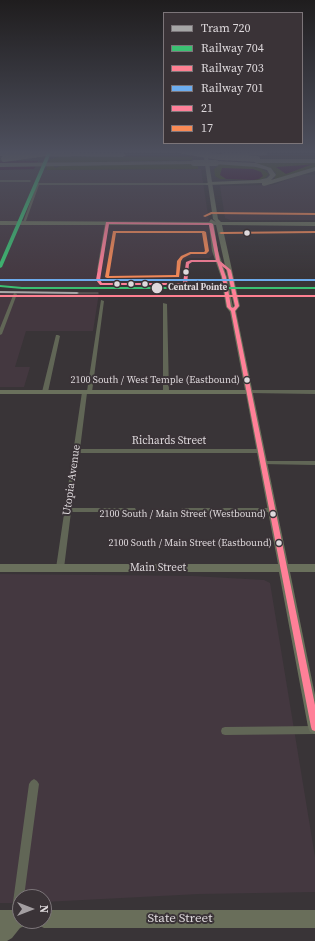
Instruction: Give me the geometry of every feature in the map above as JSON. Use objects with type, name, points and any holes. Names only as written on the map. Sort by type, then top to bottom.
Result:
[{"type":"main road","points":[[211,195],[215,222],[216,251],[224,277],[229,307],[233,311],[315,728]]},
{"type":"main road","points":[[0,223],[315,223]]},
{"type":"main road","points":[[0,223],[51,223]]},
{"type":"main road","points":[[0,392],[249,392]]},
{"type":"main road","name":"Main Street","points":[[0,568],[315,568]]},
{"type":"main road","points":[[0,934],[6,932],[12,919]]},
{"type":"main road","name":"State Street","points":[[52,919],[315,919]]},
{"type":"street","points":[[24,222],[34,195]]},
{"type":"street","points":[[99,270],[109,223]]},
{"type":"street","points":[[0,334],[15,294]]},
{"type":"street","name":"Utopia Avenue","points":[[60,568],[77,451],[102,301]]},
{"type":"street","points":[[165,304],[166,392]]},
{"type":"street","points":[[45,392],[58,336]]},
{"type":"street","points":[[249,392],[315,392]]},
{"type":"street","name":"Richards Street","points":[[77,451],[261,451]]},
{"type":"street","points":[[263,463],[315,464]]},
{"type":"street","points":[[68,510],[133,510]]},
{"type":"street","points":[[184,510],[272,510]]},
{"type":"street","points":[[225,731],[315,728]]},
{"type":"street","points":[[17,889],[34,784]]},
{"type":"shaded area","points":[[0,195],[205,195],[214,254],[209,258],[187,258],[180,264],[181,278],[101,278],[99,287],[0,287]]},
{"type":"shaded area","points":[[221,195],[315,195],[315,220],[230,220],[225,218]]},
{"type":"shaded area","points":[[0,292],[99,293],[93,331],[26,331],[15,367],[30,367],[24,387],[0,387]]},
{"type":"shaded area","points":[[0,574],[193,576],[264,580],[270,583],[315,857],[315,892],[199,894],[52,902],[52,889],[12,889],[12,903],[0,903]]},
{"type":"tram line","name":"720","points":[[0,292],[77,293]]},
{"type":"tram line","points":[[77,293],[98,293]]},
{"type":"rail line","name":"704","points":[[0,267],[31,195]]},
{"type":"rail line","name":"701","points":[[0,280],[315,280]]},
{"type":"rail line","name":"704","points":[[0,286],[22,288],[315,288]]},
{"type":"rail line","name":"703","points":[[0,296],[315,296]]},
{"type":"transit line","name":"17","points":[[205,216],[211,213],[315,214]]},
{"type":"transit line","name":"21","points":[[107,223],[211,224],[218,261],[191,261],[187,263],[185,284],[101,284],[98,280],[107,223]]},
{"type":"transit line","name":"17","points":[[114,232],[204,232],[207,251],[205,253],[190,253],[182,257],[179,261],[178,276],[107,277],[114,232]]},
{"type":"transit line","name":"17","points":[[221,233],[315,232]]},
{"type":"transit line","name":"21","points":[[218,261],[229,270],[237,306],[233,311]]},
{"type":"transit line","name":"21","points":[[218,261],[224,277],[229,307],[233,311]]},
{"type":"transit line","name":"21","points":[[233,311],[243,359],[315,727],[233,311]]},
{"type":"place","name":"Central Pointe","points":[[157,288]]},
{"type":"place","name":"2100 South / West Temple (Eastbound)","points":[[247,380]]},
{"type":"place","name":"2100 South / Main Street (Westbound)","points":[[273,514]]},
{"type":"place","name":"2100 South / Main Street (Eastbound)","points":[[279,543]]}]
